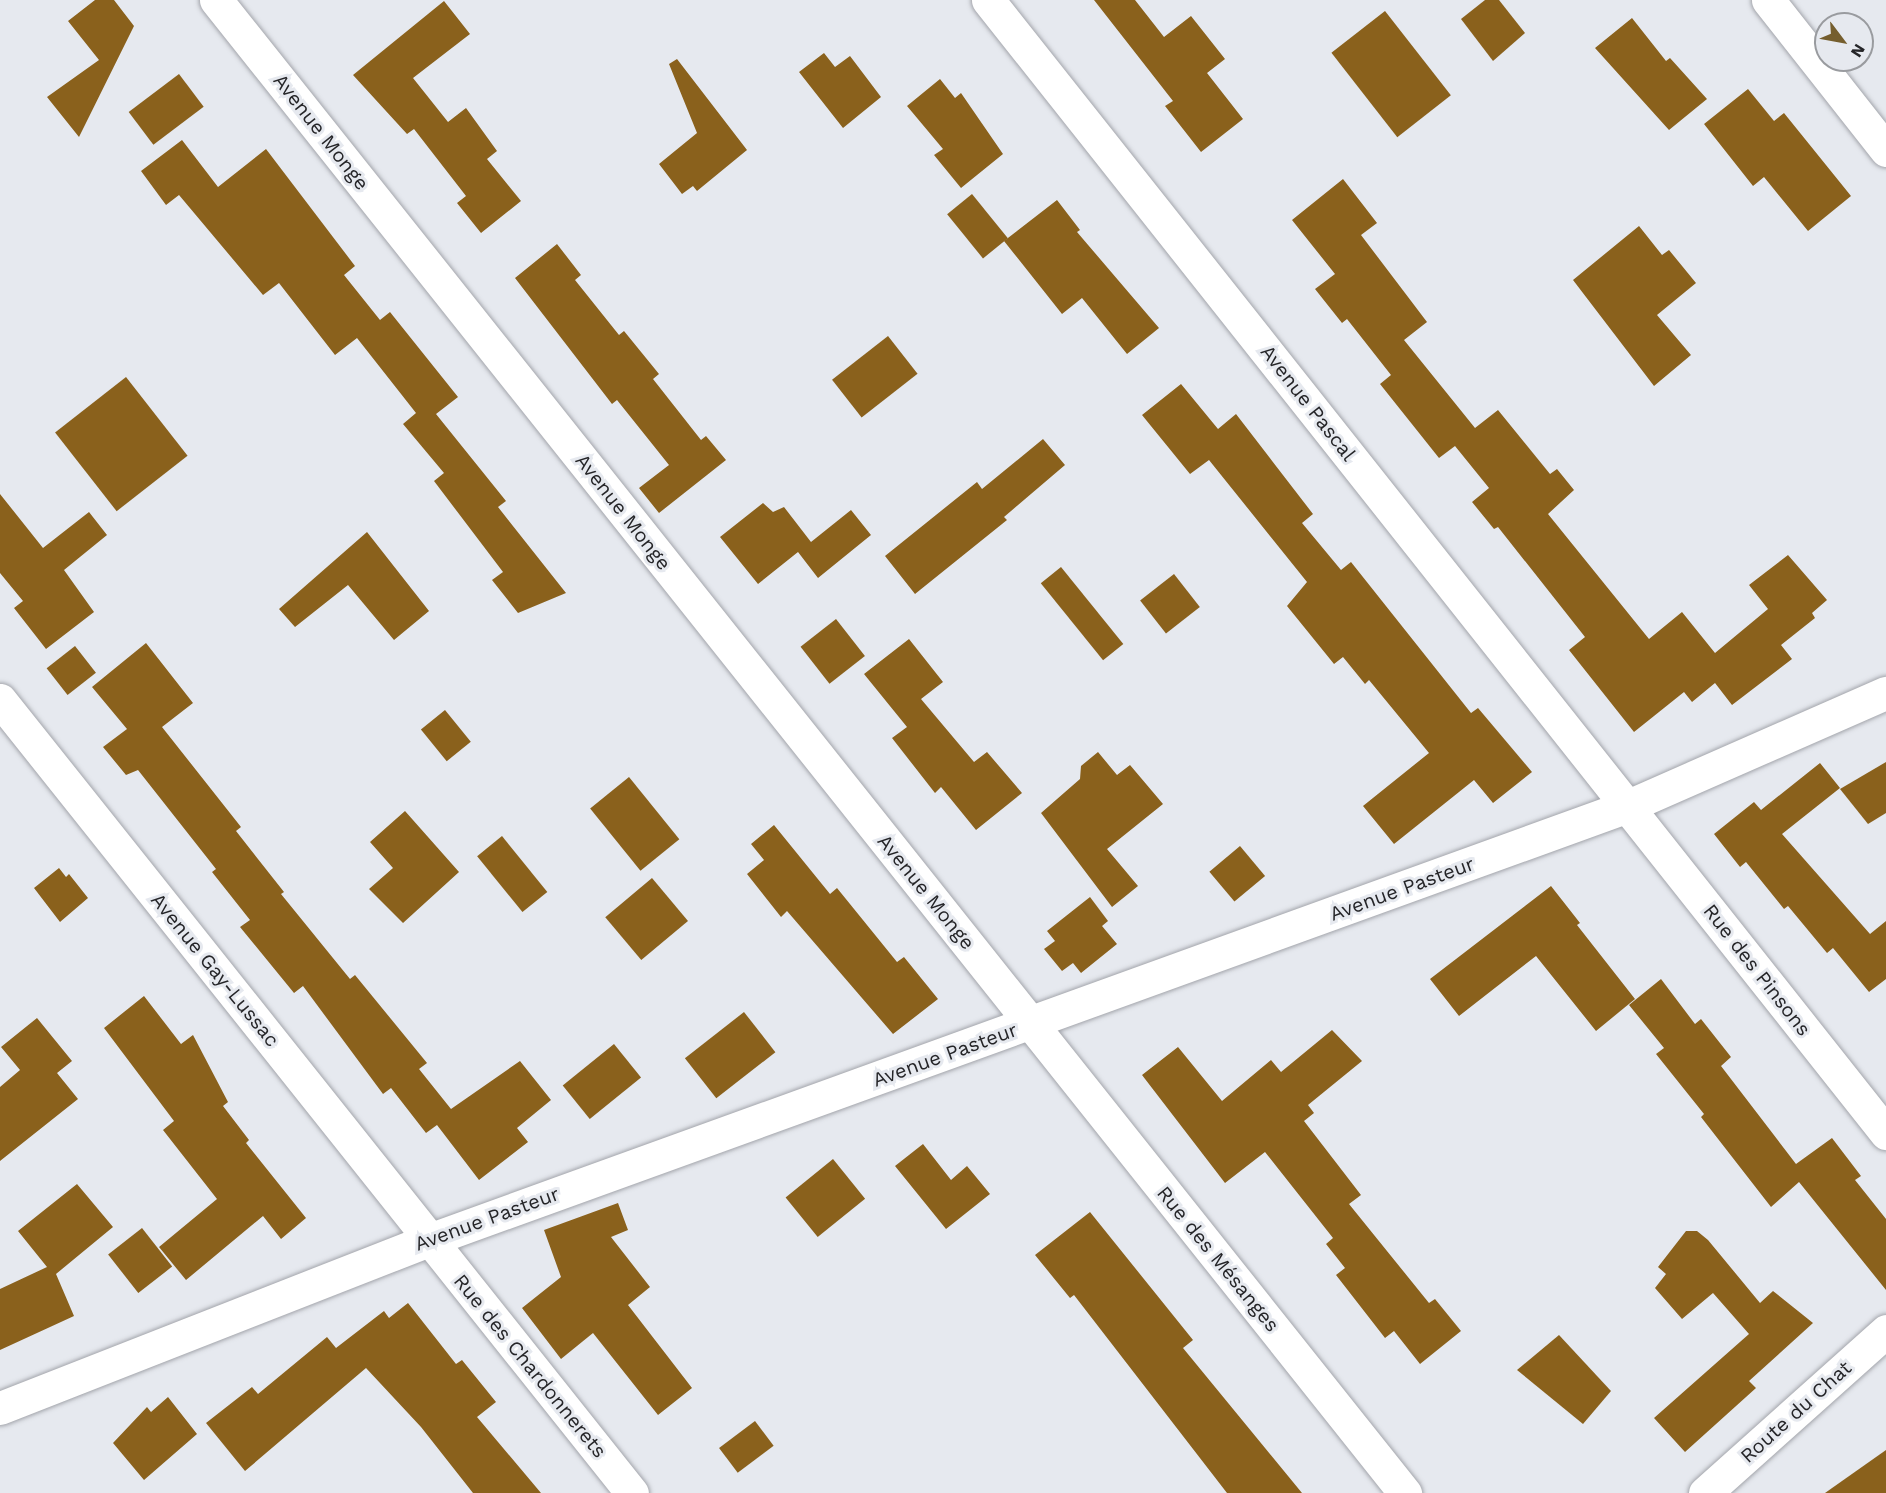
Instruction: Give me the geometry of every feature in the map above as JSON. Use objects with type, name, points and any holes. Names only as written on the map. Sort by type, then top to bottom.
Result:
[{"type":"street","name":"Avenue Monge","points":[[216,0],[1031,1024]]},
{"type":"street","name":"Avenue Pascal","points":[[988,0],[1628,806]]},
{"type":"street","points":[[1768,0],[1886,150]]},
{"type":"street","name":"Avenue Pasteur","points":[[0,1408],[429,1240],[1628,806],[1886,693]]},
{"type":"street","name":"Avenue Gay-Lussac","points":[[0,700],[429,1240]]},
{"type":"street","name":"Rue des Pinsons","points":[[1628,806],[1886,1133]]},
{"type":"street","name":"Rue des Mésanges","points":[[1031,1024],[1405,1493]]},
{"type":"street","name":"Rue des Chardonnerets","points":[[429,1240],[632,1493]]},
{"type":"street","name":"Route du Chat","points":[[1706,1493],[1886,1331]]},
{"type":"building","points":[[95,0],[114,0],[134,26],[79,137],[47,97],[99,60],[68,21]]},
{"type":"building","points":[[1094,0],[1135,0],[1164,37],[1191,16],[1225,59],[1207,73],[1243,119],[1201,152],[1165,106],[1173,101]]},
{"type":"building","points":[[1485,0],[1499,0],[1525,33],[1493,61],[1461,19]]},
{"type":"building","points":[[444,1],[470,34],[413,78],[448,122],[466,108],[497,151],[487,159],[521,201],[481,233],[457,203],[466,196],[414,129],[407,134],[353,75]]},
{"type":"building","points":[[1385,11],[1451,95],[1397,137],[1331,53]]},
{"type":"building","points":[[1632,18],[1666,61],[1670,58],[1707,99],[1669,130],[1595,48]]},
{"type":"building","points":[[824,53],[835,67],[850,56],[881,97],[843,128],[799,72]]},
{"type":"building","points":[[677,59],[747,150],[697,191],[693,186],[682,194],[659,164],[697,133],[669,64]]},
{"type":"building","points":[[179,74],[204,107],[153,145],[129,112]]},
{"type":"building","points":[[940,79],[955,98],[961,93],[1003,154],[961,188],[934,155],[943,149],[907,106]]},
{"type":"building","points":[[1748,89],[1774,121],[1784,113],[1851,196],[1808,231],[1764,177],[1753,186],[1704,124]]},
{"type":"building","points":[[182,140],[218,187],[266,149],[355,266],[344,275],[380,320],[390,312],[458,397],[436,414],[506,501],[498,507],[566,593],[518,613],[492,580],[503,572],[434,481],[444,473],[403,424],[416,413],[357,338],[335,355],[279,283],[263,295],[179,195],[166,205],[141,171]]},
{"type":"building","points":[[1343,179],[1377,223],[1361,235],[1427,322],[1404,340],[1475,428],[1498,410],[1550,474],[1557,469],[1574,490],[1548,514],[1649,639],[1682,612],[1715,653],[1768,609],[1749,585],[1788,555],[1827,600],[1812,613],[1815,618],[1781,645],[1792,659],[1732,705],[1715,683],[1692,702],[1684,692],[1634,732],[1569,650],[1585,637],[1498,527],[1494,529],[1472,502],[1489,488],[1455,446],[1439,458],[1380,384],[1391,375],[1347,319],[1342,323],[1315,289],[1335,274],[1292,220]]},
{"type":"building","points":[[972,194],[1008,238],[983,258],[947,214]]},
{"type":"building","points":[[1057,200],[1080,230],[1077,232],[1159,328],[1127,354],[1082,298],[1062,314],[1004,241]]},
{"type":"building","points":[[1639,226],[1662,255],[1669,250],[1696,283],[1657,315],[1691,355],[1654,386],[1573,280]]},
{"type":"building","points":[[557,244],[581,275],[575,280],[619,335],[624,331],[659,374],[653,379],[701,440],[706,436],[726,460],[659,513],[639,488],[669,465],[617,400],[612,404],[515,278]]},
{"type":"building","points":[[888,336],[918,374],[862,418],[832,380]]},
{"type":"building","points":[[126,377],[188,456],[117,511],[55,432]]},
{"type":"building","points":[[1181,384],[1218,429],[1236,414],[1313,514],[1302,523],[1341,570],[1351,562],[1471,713],[1478,708],[1532,772],[1493,803],[1474,780],[1394,844],[1363,806],[1429,753],[1369,680],[1365,684],[1343,657],[1334,664],[1287,606],[1307,582],[1209,460],[1190,474],[1142,415]]},
{"type":"building","points":[[1043,439],[1065,465],[1004,517],[1007,520],[915,594],[885,556],[977,482],[982,489]]},
{"type":"building","points":[[0,494],[43,548],[89,512],[107,535],[64,570],[94,612],[46,649],[14,608],[23,601],[0,573]]},
{"type":"building","points":[[763,503],[773,512],[784,507],[811,542],[851,510],[871,535],[818,578],[798,552],[758,584],[720,537]]},
{"type":"building","points":[[367,532],[429,611],[394,640],[348,585],[295,627],[279,609]]},
{"type":"building","points":[[1061,567],[1123,644],[1103,660],[1041,583]]},
{"type":"building","points":[[1174,574],[1200,607],[1166,634],[1140,600]]},
{"type":"building","points":[[836,619],[865,656],[829,684],[801,647]]},
{"type":"building","points":[[909,639],[943,682],[921,699],[974,762],[987,752],[1022,793],[976,830],[941,787],[935,793],[892,738],[907,727],[864,674]]},
{"type":"building","points":[[146,643],[193,703],[162,727],[241,827],[236,831],[284,892],[281,894],[350,979],[355,975],[427,1063],[419,1069],[451,1109],[520,1061],[551,1100],[517,1128],[528,1142],[479,1180],[437,1125],[426,1133],[391,1088],[383,1094],[303,986],[294,993],[240,927],[250,920],[212,872],[216,869],[138,770],[126,775],[103,747],[127,729],[92,687]]},
{"type":"building","points":[[75,646],[96,673],[68,695],[47,668]]},
{"type":"building","points":[[445,710],[471,742],[447,761],[421,730]]},
{"type":"building","points":[[1098,752],[1117,775],[1130,765],[1163,804],[1107,849],[1138,886],[1112,907],[1041,813],[1080,779],[1081,766]]},
{"type":"building","points":[[1886,762],[1886,813],[1868,824],[1840,789]]},
{"type":"building","points":[[1820,763],[1840,788],[1782,834],[1870,934],[1886,921],[1886,979],[1869,992],[1833,948],[1827,953],[1788,906],[1784,909],[1746,862],[1740,867],[1714,834],[1754,802],[1761,810]]},
{"type":"building","points":[[629,777],[679,839],[640,871],[590,808]]},
{"type":"building","points":[[405,811],[459,872],[403,923],[369,889],[393,868],[370,842]]},
{"type":"building","points":[[774,825],[830,894],[837,888],[897,962],[904,957],[938,999],[893,1034],[787,911],[781,917],[747,874],[764,860],[751,844]]},
{"type":"building","points":[[502,836],[547,892],[522,912],[477,856]]},
{"type":"building","points":[[1240,846],[1265,876],[1234,902],[1209,872]]},
{"type":"building","points":[[59,868],[66,877],[69,874],[88,898],[60,922],[34,888]]},
{"type":"building","points":[[652,878],[688,921],[641,960],[605,917]]},
{"type":"building","points":[[1551,886],[1580,923],[1577,925],[1635,999],[1596,1031],[1536,956],[1459,1016],[1430,979]]},
{"type":"building","points":[[1090,897],[1108,921],[1102,926],[1117,944],[1081,973],[1073,963],[1062,971],[1044,949],[1055,941],[1047,931]]},
{"type":"building","points":[[1661,979],[1695,1024],[1701,1019],[1731,1057],[1721,1066],[1796,1164],[1832,1138],[1861,1176],[1855,1180],[1886,1219],[1886,1290],[1799,1182],[1771,1207],[1701,1117],[1704,1114],[1656,1054],[1664,1048],[1629,1005]]},
{"type":"building","points":[[144,996],[181,1044],[193,1035],[228,1102],[223,1106],[249,1140],[246,1143],[306,1218],[281,1239],[263,1216],[186,1280],[159,1247],[217,1199],[163,1130],[174,1121],[104,1028]]},
{"type":"building","points":[[744,1012],[775,1052],[716,1098],[685,1058]]},
{"type":"building","points":[[37,1018],[72,1061],[57,1073],[78,1099],[0,1161],[0,1087],[20,1070],[1,1047]]},
{"type":"building","points":[[1332,1030],[1362,1061],[1308,1105],[1314,1113],[1304,1121],[1361,1195],[1349,1204],[1429,1303],[1435,1299],[1461,1331],[1420,1364],[1394,1331],[1385,1338],[1336,1275],[1345,1268],[1326,1244],[1333,1238],[1265,1152],[1225,1183],[1142,1075],[1178,1047],[1222,1101],[1271,1060],[1281,1072]]},
{"type":"building","points":[[614,1044],[641,1077],[590,1119],[563,1086]]},
{"type":"building","points":[[923,1144],[951,1180],[967,1166],[990,1194],[946,1229],[895,1166]]},
{"type":"building","points":[[833,1159],[865,1199],[818,1237],[786,1197]]},
{"type":"building","points":[[77,1184],[113,1227],[56,1274],[74,1316],[0,1350],[0,1289],[47,1267],[18,1231]]},
{"type":"building","points":[[618,1203],[628,1230],[611,1237],[650,1287],[628,1305],[692,1388],[658,1415],[593,1333],[561,1359],[522,1308],[561,1277],[544,1230]]},
{"type":"building","points":[[1090,1212],[1193,1340],[1183,1348],[1302,1493],[1227,1493],[1074,1295],[1070,1298],[1035,1255]]},
{"type":"building","points":[[142,1228],[172,1267],[138,1293],[108,1254]]},
{"type":"building","points":[[1686,1231],[1697,1231],[1708,1240],[1760,1303],[1773,1291],[1813,1323],[1749,1381],[1756,1388],[1685,1452],[1654,1418],[1749,1334],[1713,1293],[1682,1319],[1655,1288],[1666,1274],[1658,1267]]},
{"type":"building","points":[[408,1303],[456,1364],[462,1360],[496,1402],[477,1417],[541,1493],[473,1493],[421,1427],[366,1368],[245,1471],[206,1423],[252,1387],[258,1394],[327,1337],[336,1348],[384,1311],[389,1318]]},
{"type":"building","points":[[1559,1335],[1611,1391],[1583,1424],[1517,1370]]},
{"type":"building","points":[[168,1397],[197,1434],[144,1480],[113,1443],[147,1407],[151,1412]]},
{"type":"building","points":[[755,1421],[774,1446],[738,1473],[719,1448]]},
{"type":"building","points":[[1886,1450],[1886,1493],[1825,1493]]}]
